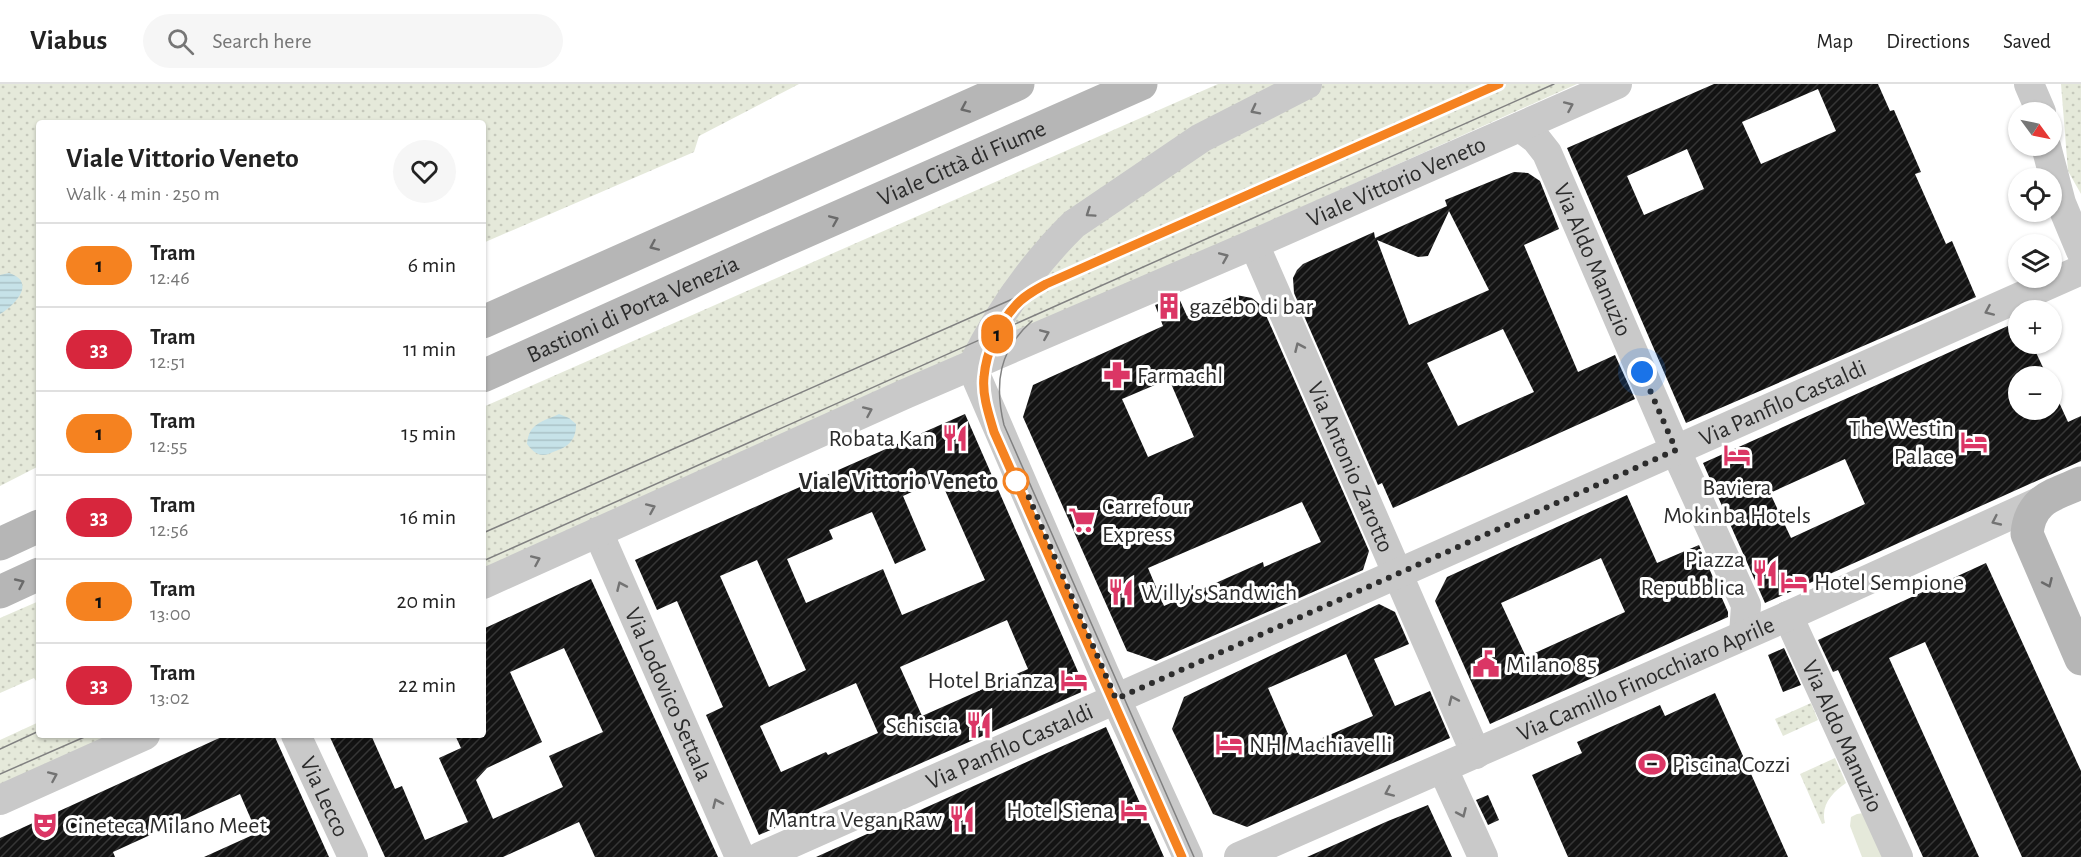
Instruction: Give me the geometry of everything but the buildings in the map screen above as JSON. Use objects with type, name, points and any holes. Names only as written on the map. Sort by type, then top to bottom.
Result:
[{"type":"main road","name":"Viale Città di Fiume","points":[[761,199],[1018,84]]},
{"type":"main road","name":"Viale Città di Fiume","points":[[780,242],[1141,84]]},
{"type":"main road","name":"Bastioni di Porta Venezia","points":[[486,321],[761,199]]},
{"type":"main road","name":"Bastioni di Porta Venezia","points":[[486,375],[780,242]]},
{"type":"main road","points":[[2081,483],[2037,504],[2031,513],[2027,534],[2081,659]]},
{"type":"main road","points":[[0,544],[36,527]]},
{"type":"main road","points":[[0,592],[36,575]]},
{"type":"street","points":[[1188,857],[1116,699],[972,366],[987,338],[1026,279],[1058,239],[1074,224],[1201,138],[1307,84]]},
{"type":"street","name":"Viale Vittorio Veneto","points":[[486,583],[905,394],[1617,84]]},
{"type":"street","name":"Via Aldo Manuzio","points":[[1520,127],[1536,139],[1547,153],[1746,605],[1744,635]]},
{"type":"street","points":[[2049,156],[2061,203],[2081,251]]},
{"type":"street","name":"Via Antonio Zarotto","points":[[1254,244],[1476,754]]},
{"type":"street","name":"Via Panfilo Castaldi","points":[[760,857],[2081,270]]},
{"type":"street","name":"Via Camillo Finocchiaro Aprile","points":[[1239,857],[1788,616],[2050,497]]},
{"type":"street","name":"Via Lodovico Settala","points":[[598,532],[740,857]]},
{"type":"street","name":"Via Aldo Manuzio","points":[[1788,616],[1898,857]]},
{"type":"street","points":[[0,800],[138,738]]},
{"type":"street","name":"Via Lecco","points":[[297,738],[353,857]]},
{"type":"street","points":[[1443,769],[1483,857]]},
{"type":"shaded area","points":[[0,84],[799,84],[699,136],[694,152],[486,242],[486,120],[36,120],[36,468],[0,486]]},
{"type":"shaded area","points":[[1218,84],[1577,84],[486,573],[486,406]]},
{"type":"shaded area","points":[[2061,84],[2081,84],[2081,194],[2068,171]]},
{"type":"shaded area","points":[[36,602],[36,681],[34,678],[0,693],[0,618]]},
{"type":"shaded area","points":[[1811,703],[1818,720],[1783,736],[1775,719]]},
{"type":"shaded area","points":[[36,723],[36,738],[116,738],[0,790],[0,740]]},
{"type":"shaded area","points":[[1835,758],[1846,783],[1826,805],[1825,823],[1822,824],[1800,774]]},
{"type":"shaded area","points":[[1864,813],[1887,857],[1862,857],[1850,826],[1851,817]]},
{"type":"water","points":[[9,273],[22,282],[21,294],[0,314],[0,275]]},
{"type":"water","points":[[559,414],[576,424],[573,439],[563,448],[548,454],[536,453],[527,444],[530,432],[537,424]]},
{"type":"tram line","points":[[486,532],[1499,84]]},
{"type":"tram line","name":"1","points":[[1182,857],[994,432],[986,404],[983,378],[993,342],[1015,306],[1033,291],[1046,284],[1499,84]]},
{"type":"tram line","points":[[486,560],[1554,84]]},
{"type":"tram line","points":[[1026,297],[1003,322],[988,355],[984,384],[988,412],[994,432],[1182,857]]},
{"type":"tram line","points":[[1032,321],[1012,344],[1002,368],[1000,395],[1004,425],[1194,857]]},
{"type":"tram line","points":[[0,749],[36,732]]},
{"type":"tram line","points":[[0,774],[82,738]]},
{"type":"place","name":"gazebo di bar","points":[[1169,306]]},
{"type":"place","name":"Farmachl","points":[[1117,375]]},
{"type":"place","name":"Robata Kan","points":[[955,438]]},
{"type":"place","name":"The Westin Palace","points":[[1974,442]]},
{"type":"place","name":"Baviera Mokinba Hotels","points":[[1737,455]]},
{"type":"place","name":"Viale Vittorio Veneto","points":[[1016,481]]},
{"type":"place","name":"Carrefour Express","points":[[1082,520]]},
{"type":"place","name":"Piazza Repubblica","points":[[1765,573]]},
{"type":"place","name":"Hotel Sempione","points":[[1794,582]]},
{"type":"place","name":"Willy's Sandwich","points":[[1121,592]]},
{"type":"place","name":"Milano 85","points":[[1486,664]]},
{"type":"place","name":"Hotel Brianza","points":[[1074,680]]},
{"type":"place","name":"Schiscia","points":[[979,725]]},
{"type":"place","name":"NH Machiavelli","points":[[1229,744]]},
{"type":"place","name":"Piscina Cozzi","points":[[1652,764]]},
{"type":"place","name":"Hotel Siena","points":[[1134,810]]},
{"type":"place","name":"Mantra Vegan Raw","points":[[962,819]]},
{"type":"place","name":"Cineteca Milano Meet","points":[[45,825]]},
{"type":"route","points":[[1016,481],[1024,486],[1116,699],[1676,450],[1642,372]]}]
